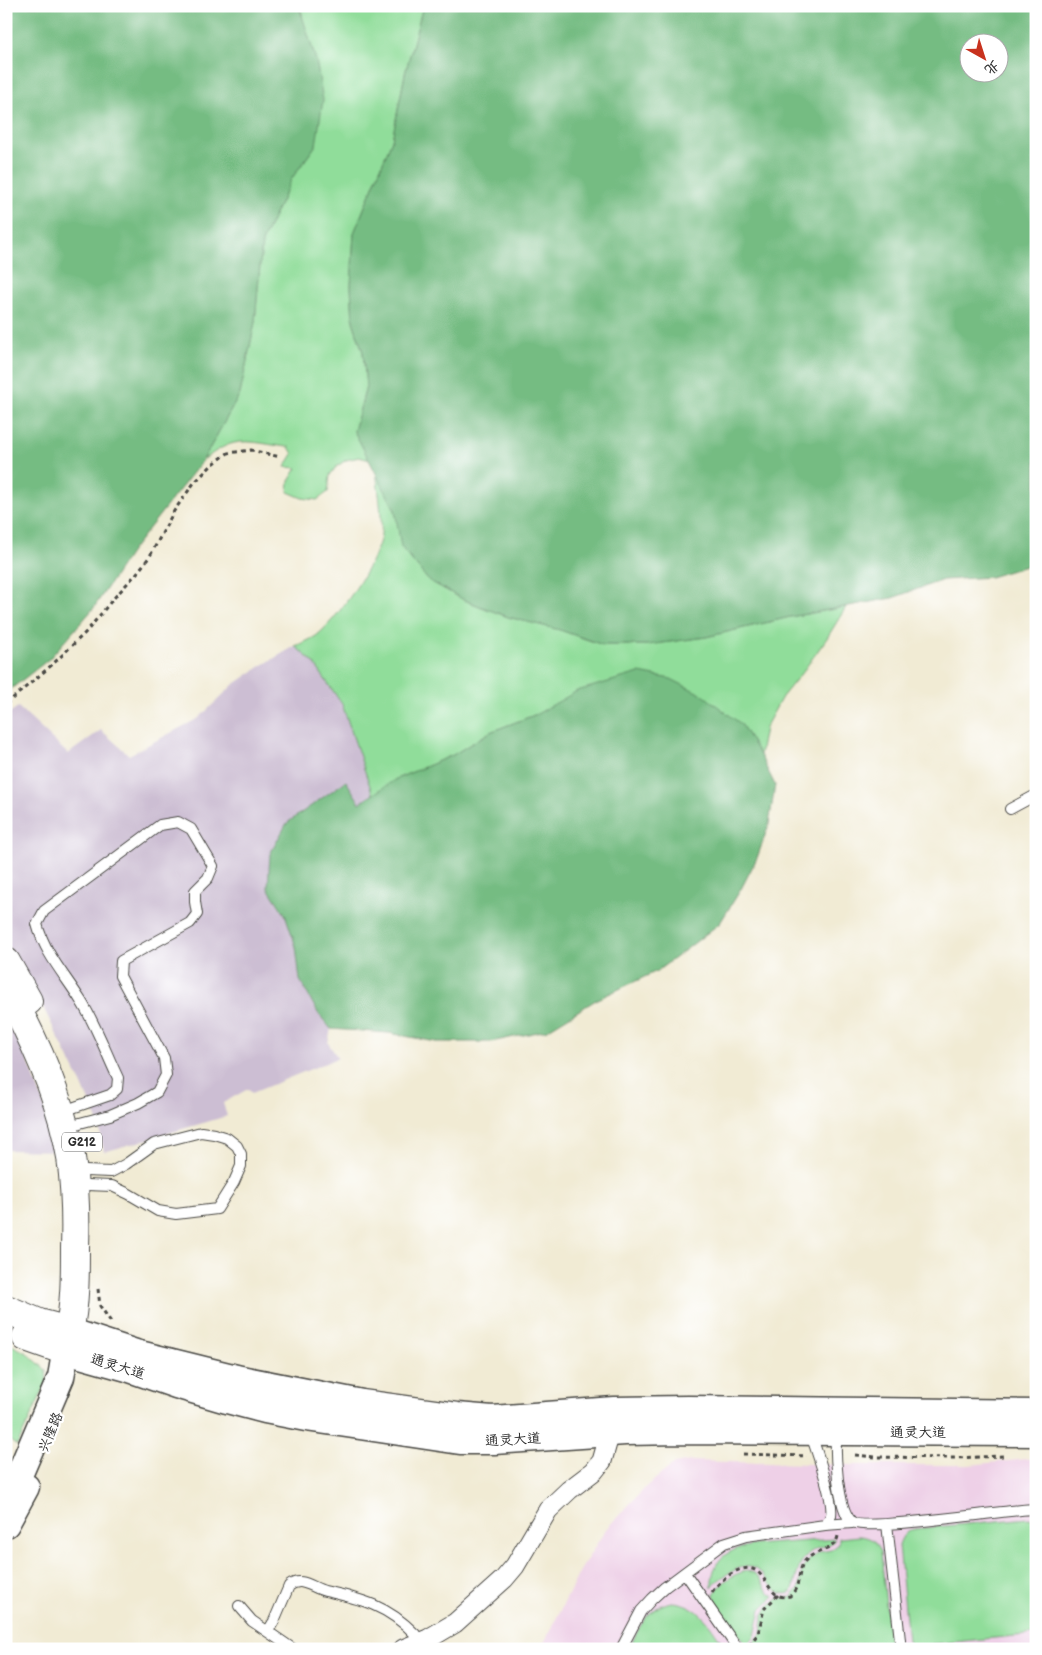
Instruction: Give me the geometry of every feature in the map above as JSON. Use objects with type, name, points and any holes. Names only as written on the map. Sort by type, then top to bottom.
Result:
[{"type":"highway","name":"G212","points":[[6,962],[31,1006],[60,1074],[82,1143],[89,1204],[75,1343]]},
{"type":"highway","name":"G212","points":[[6,988],[20,1013],[48,1076],[62,1120],[71,1158],[75,1206],[75,1343]]},
{"type":"highway","name":"通灵大道","points":[[6,1309],[75,1343]]},
{"type":"highway","name":"通灵大道","points":[[6,1329],[24,1337],[75,1343]]},
{"type":"main road","name":"通灵大道","points":[[75,1343],[136,1353],[275,1386],[371,1404],[492,1419],[614,1410],[669,1409],[1036,1413]]},
{"type":"main road","name":"通灵大道","points":[[75,1343],[127,1368],[202,1393],[265,1410],[460,1441],[494,1441],[610,1433],[681,1431],[1036,1433]]},
{"type":"main road","name":"兴隆路","points":[[6,1501],[20,1474],[75,1343]]},
{"type":"main road","name":"兴隆路","points":[[6,1524],[28,1481],[66,1394],[75,1343]]},
{"type":"street","points":[[412,1647],[454,1623],[504,1579],[515,1566],[548,1510],[594,1471],[602,1461],[610,1433]]},
{"type":"lane","points":[[1010,809],[1036,795]]},
{"type":"lane","points":[[178,822],[191,829],[213,866],[208,878],[195,891],[197,914],[190,923],[121,961],[120,976],[164,1058],[166,1075],[157,1092],[138,1103],[110,1115],[74,1116],[117,1089],[118,1078],[82,1002],[41,940],[37,924],[44,911],[160,825],[178,822]]},
{"type":"lane","points":[[201,1132],[228,1138],[237,1146],[241,1154],[242,1166],[217,1209],[176,1214],[158,1211],[112,1186],[86,1178],[111,1172],[154,1144],[201,1132]]},
{"type":"lane","points":[[809,1432],[818,1456],[830,1502],[831,1516],[825,1526]]},
{"type":"lane","points":[[836,1432],[835,1454],[842,1500],[846,1515],[852,1523]]},
{"type":"lane","points":[[621,1649],[641,1611],[665,1587],[724,1543],[746,1536],[838,1524],[887,1524],[1036,1509]]},
{"type":"lane","points":[[887,1524],[900,1649]]},
{"type":"lane","points":[[684,1574],[738,1649]]},
{"type":"lane","points":[[268,1630],[274,1621],[289,1586],[294,1582],[301,1582],[381,1607],[415,1634],[412,1647]]},
{"type":"lane","points":[[239,1606],[252,1621],[268,1630],[293,1649]]},
{"type":"path","points":[[6,704],[54,664],[87,631],[137,573],[150,556],[174,510],[194,483],[212,465],[228,453],[251,450],[280,457]]},
{"type":"path","points":[[97,1286],[100,1306],[113,1324]]},
{"type":"path","points":[[706,1603],[714,1589],[723,1580],[733,1573],[745,1569],[758,1572],[770,1589],[778,1595],[787,1597],[796,1590],[801,1568],[806,1560],[816,1552],[830,1548],[836,1542],[838,1524]]},
{"type":"path","points":[[745,1649],[758,1634],[764,1608],[778,1595]]},
{"type":"shaded area","points":[[295,646],[314,663],[342,704],[373,795],[360,804],[345,781],[268,888],[285,914],[296,947],[300,980],[318,1013],[331,1029],[328,1043],[338,1058],[252,1093],[248,1089],[223,1103],[227,1116],[104,1152],[98,1123],[82,1085],[39,999],[6,943],[6,715],[18,707],[68,754],[101,730],[129,755],[199,718],[233,685]]},
{"type":"shaded area","points":[[6,1001],[61,1151],[6,1150]]},
{"type":"shaded area","points":[[1036,1458],[1036,1649],[541,1649],[580,1571],[606,1529],[648,1485],[674,1464],[691,1461],[852,1465],[969,1465]]},
{"type":"green space","points":[[6,6],[299,6],[316,60],[323,100],[316,145],[292,178],[262,242],[255,322],[240,394],[203,460],[132,550],[93,609],[49,659],[6,693]]},
{"type":"green space","points":[[299,6],[423,6],[405,74],[392,140],[354,233],[351,286],[353,321],[363,352],[366,387],[354,431],[370,460],[359,457],[346,460],[336,467],[330,475],[328,492],[317,500],[302,498],[288,492],[289,481],[297,468],[285,467],[293,454],[289,447],[254,442],[234,443],[217,450],[203,460],[240,394],[255,322],[262,242],[292,178],[316,145],[302,13]]},
{"type":"green space","points":[[423,6],[1036,6],[1036,563],[990,577],[943,580],[892,598],[790,617],[706,637],[648,645],[603,645],[560,630],[508,617],[464,600],[428,580],[401,547],[395,510],[354,431],[366,387],[363,352],[353,321],[351,286],[354,233],[392,140],[405,74]]},
{"type":"green space","points":[[376,471],[395,510],[402,547],[428,580],[464,600],[508,617],[560,630],[603,645],[648,645],[706,637],[790,617],[846,607],[827,638],[782,697],[765,728],[760,755],[741,724],[537,714],[490,732],[453,755],[396,779],[373,795],[342,704],[314,663],[295,646],[316,636],[325,628],[354,591],[370,564],[381,533]]},
{"type":"green space","points":[[639,673],[671,679],[703,695],[741,724],[760,755],[775,785],[769,824],[757,858],[720,923],[657,971],[596,1000],[547,1030],[491,1042],[436,1042],[389,1033],[331,1029],[318,1013],[300,980],[296,947],[285,914],[268,888],[270,854],[287,823],[346,781],[360,803],[396,779],[453,755],[490,732],[537,714],[577,691]]},
{"type":"green space","points":[[6,1342],[27,1353],[46,1370],[47,1382],[17,1446],[6,1438]]},
{"type":"green space","points":[[1029,1518],[1036,1520],[1036,1634],[932,1644],[932,1649],[913,1649],[908,1641],[899,1545],[904,1535],[914,1529]]},
{"type":"green space","points":[[859,1536],[873,1540],[881,1551],[890,1649],[857,1649],[856,1647],[749,1649],[761,1634],[763,1616],[768,1607],[778,1599],[792,1597],[799,1588],[802,1569],[810,1559],[820,1552],[831,1550],[839,1544],[839,1538]]},
{"type":"green space","points":[[835,1539],[828,1545],[814,1550],[804,1558],[792,1592],[784,1594],[777,1591],[760,1572],[753,1568],[744,1567],[724,1576],[712,1588],[713,1574],[717,1563],[734,1550],[756,1545]]},
{"type":"green space","points":[[746,1571],[756,1574],[774,1596],[761,1609],[755,1636],[746,1645],[716,1603],[714,1594],[728,1579]]},
{"type":"green space","points":[[671,1602],[681,1603],[697,1612],[710,1625],[726,1649],[629,1649],[640,1626],[649,1614],[662,1605]]}]
